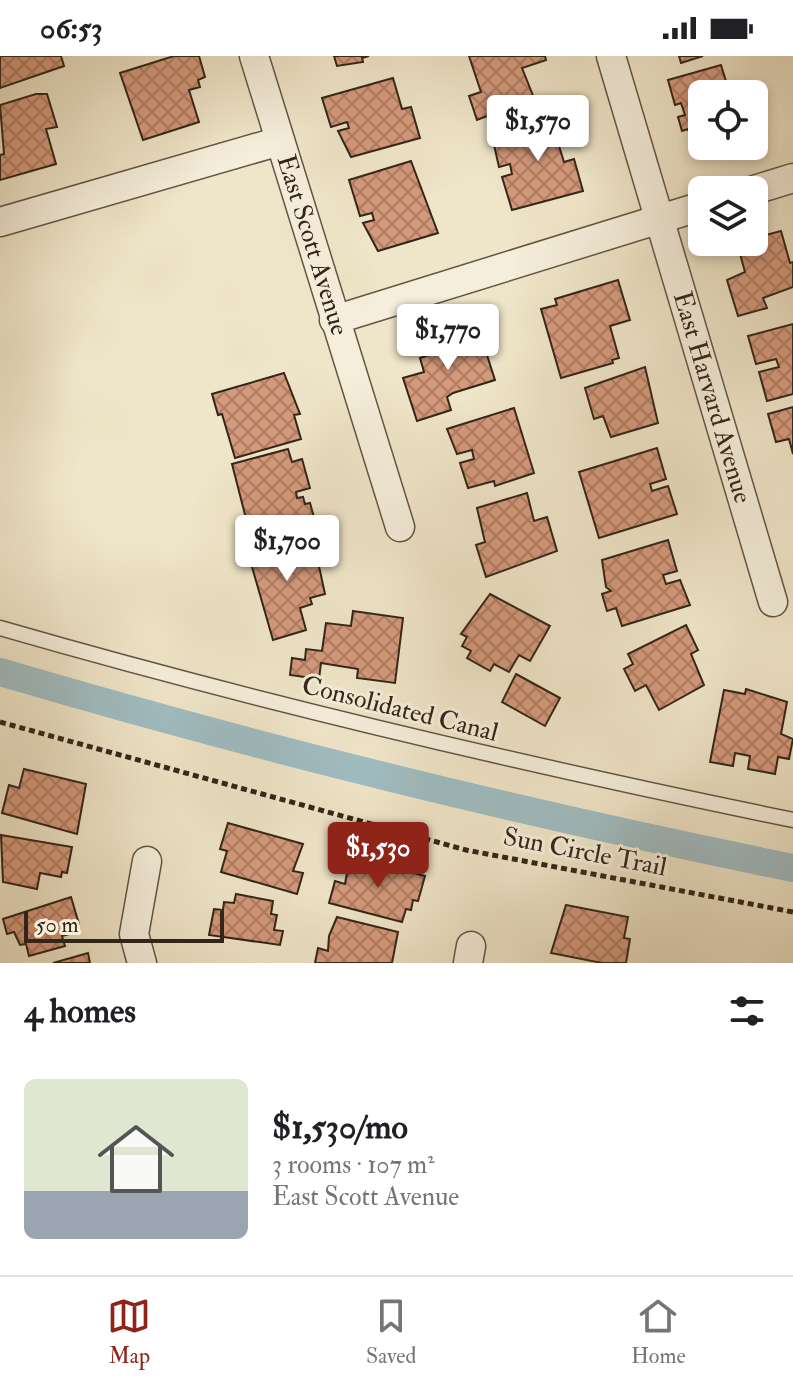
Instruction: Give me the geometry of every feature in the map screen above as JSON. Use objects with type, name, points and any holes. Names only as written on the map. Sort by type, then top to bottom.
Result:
[{"type":"street","name":"East Scott Avenue","points":[[254,56],[400,527]]},
{"type":"street","name":"East Harvard Avenue","points":[[611,56],[773,602]]},
{"type":"street","points":[[0,222],[280,141]]},
{"type":"street","points":[[768,186],[793,178]]},
{"type":"street","points":[[334,320],[688,210]]},
{"type":"street","points":[[142,963],[134,934],[147,861]]},
{"type":"lane","name":"Consolidated Canal","points":[[0,628],[143,669],[528,766],[793,820]]},
{"type":"path","name":"Sun Circle Trail","points":[[0,722],[466,850],[793,912]]},
{"type":"building","points":[[0,56],[61,56],[64,66],[0,88]]},
{"type":"building","points":[[174,56],[199,56],[205,77],[198,80],[200,87],[189,90],[199,122],[143,140],[120,73]]},
{"type":"building","points":[[334,56],[369,56],[362,58],[363,62],[337,66]]},
{"type":"building","points":[[469,56],[545,56],[546,60],[522,68],[535,107],[489,122],[487,116],[477,120],[469,96],[481,92]]},
{"type":"building","points":[[679,56],[703,56],[681,63]]},
{"type":"building","points":[[721,65],[726,80],[688,80],[688,129],[682,131],[678,117],[685,115],[681,103],[675,105],[668,80]]},
{"type":"building","points":[[393,78],[402,109],[411,107],[420,138],[351,157],[338,131],[349,128],[347,122],[331,127],[322,98]]},
{"type":"building","points":[[36,94],[47,94],[57,127],[46,129],[56,164],[0,180],[0,155],[4,154],[0,105]]},
{"type":"building","points":[[567,113],[575,143],[559,146],[564,162],[574,159],[583,191],[512,210],[502,177],[512,174],[510,164],[499,167],[494,145],[503,143],[500,134]]},
{"type":"building","points":[[411,161],[438,233],[378,251],[363,223],[374,220],[372,213],[360,216],[349,180]]},
{"type":"building","points":[[781,231],[790,263],[793,262],[793,287],[763,298],[767,308],[738,316],[727,280],[745,272],[741,256],[768,256],[768,234]]},
{"type":"building","points":[[618,280],[630,320],[610,326],[619,358],[612,360],[613,363],[561,378],[541,309],[557,305],[555,299]]},
{"type":"building","points":[[793,324],[793,394],[767,401],[759,372],[779,367],[776,359],[756,364],[748,336]]},
{"type":"building","points":[[480,326],[484,340],[471,344],[474,352],[485,349],[495,380],[453,393],[447,397],[451,410],[417,421],[403,378],[424,372],[420,358],[426,356],[421,341]]},
{"type":"building","points":[[645,367],[658,423],[611,437],[603,416],[594,419],[585,388]]},
{"type":"building","points":[[284,373],[300,414],[294,415],[301,439],[235,458],[222,414],[218,415],[212,394]]},
{"type":"building","points":[[793,407],[793,454],[789,439],[776,442],[768,414]]},
{"type":"building","points":[[514,408],[534,473],[495,486],[494,481],[468,488],[460,463],[474,459],[472,450],[457,454],[447,429]]},
{"type":"building","points":[[657,448],[666,479],[650,484],[652,491],[668,486],[677,514],[599,538],[579,472]]},
{"type":"building","points":[[288,449],[292,462],[302,459],[310,488],[296,492],[297,498],[303,497],[305,504],[310,503],[315,521],[251,538],[232,464]]},
{"type":"building","points":[[527,493],[534,521],[547,517],[557,551],[486,577],[476,545],[485,542],[477,508]]},
{"type":"building","points":[[304,536],[311,539],[314,550],[310,559],[317,557],[325,594],[310,598],[312,604],[300,608],[306,630],[273,640],[248,553]]},
{"type":"building","points":[[668,540],[677,571],[663,575],[666,584],[680,580],[690,605],[622,626],[616,608],[607,611],[602,594],[611,591],[606,587],[602,560]]},
{"type":"building","points":[[490,594],[550,626],[530,661],[519,655],[509,672],[494,664],[490,671],[467,658],[471,651],[462,646],[467,637],[461,634]]},
{"type":"building","points":[[353,611],[403,618],[395,683],[357,678],[358,669],[321,663],[319,679],[290,675],[292,658],[305,660],[306,649],[322,651],[326,623],[351,626]]},
{"type":"building","points":[[686,625],[698,650],[691,654],[704,685],[659,710],[646,685],[635,691],[624,669],[633,664],[628,654]]},
{"type":"building","points":[[516,674],[560,698],[545,726],[502,702]]},
{"type":"building","points":[[746,689],[787,702],[781,734],[793,739],[789,759],[778,757],[775,774],[748,769],[750,756],[735,753],[733,766],[710,762],[724,690],[745,694]]},
{"type":"building","points":[[24,769],[86,784],[77,834],[2,813],[9,785],[19,788]]},
{"type":"building","points":[[228,823],[303,844],[293,871],[303,873],[297,894],[221,872],[227,851],[220,849]]},
{"type":"building","points":[[1,835],[72,847],[67,873],[62,872],[61,877],[40,873],[37,889],[3,882]]},
{"type":"building","points":[[350,856],[425,876],[418,901],[413,900],[411,910],[406,909],[402,922],[329,903],[335,881],[345,884]]},
{"type":"building","points":[[236,894],[273,901],[271,914],[277,915],[274,930],[283,931],[280,945],[209,935],[214,909],[223,910],[224,902],[234,903]]},
{"type":"building","points":[[71,897],[79,924],[71,926],[73,933],[62,936],[65,946],[29,956],[26,944],[20,945],[14,932],[7,934],[3,919]]},
{"type":"building","points":[[566,905],[628,917],[624,938],[630,939],[626,963],[602,963],[551,953]]},
{"type":"building","points":[[337,917],[398,932],[392,963],[315,963],[318,948],[328,951],[329,936]]},
{"type":"building","points":[[88,953],[90,963],[53,963]]},
{"type":"waterway","points":[[0,672],[196,728],[394,779],[793,868]]}]
